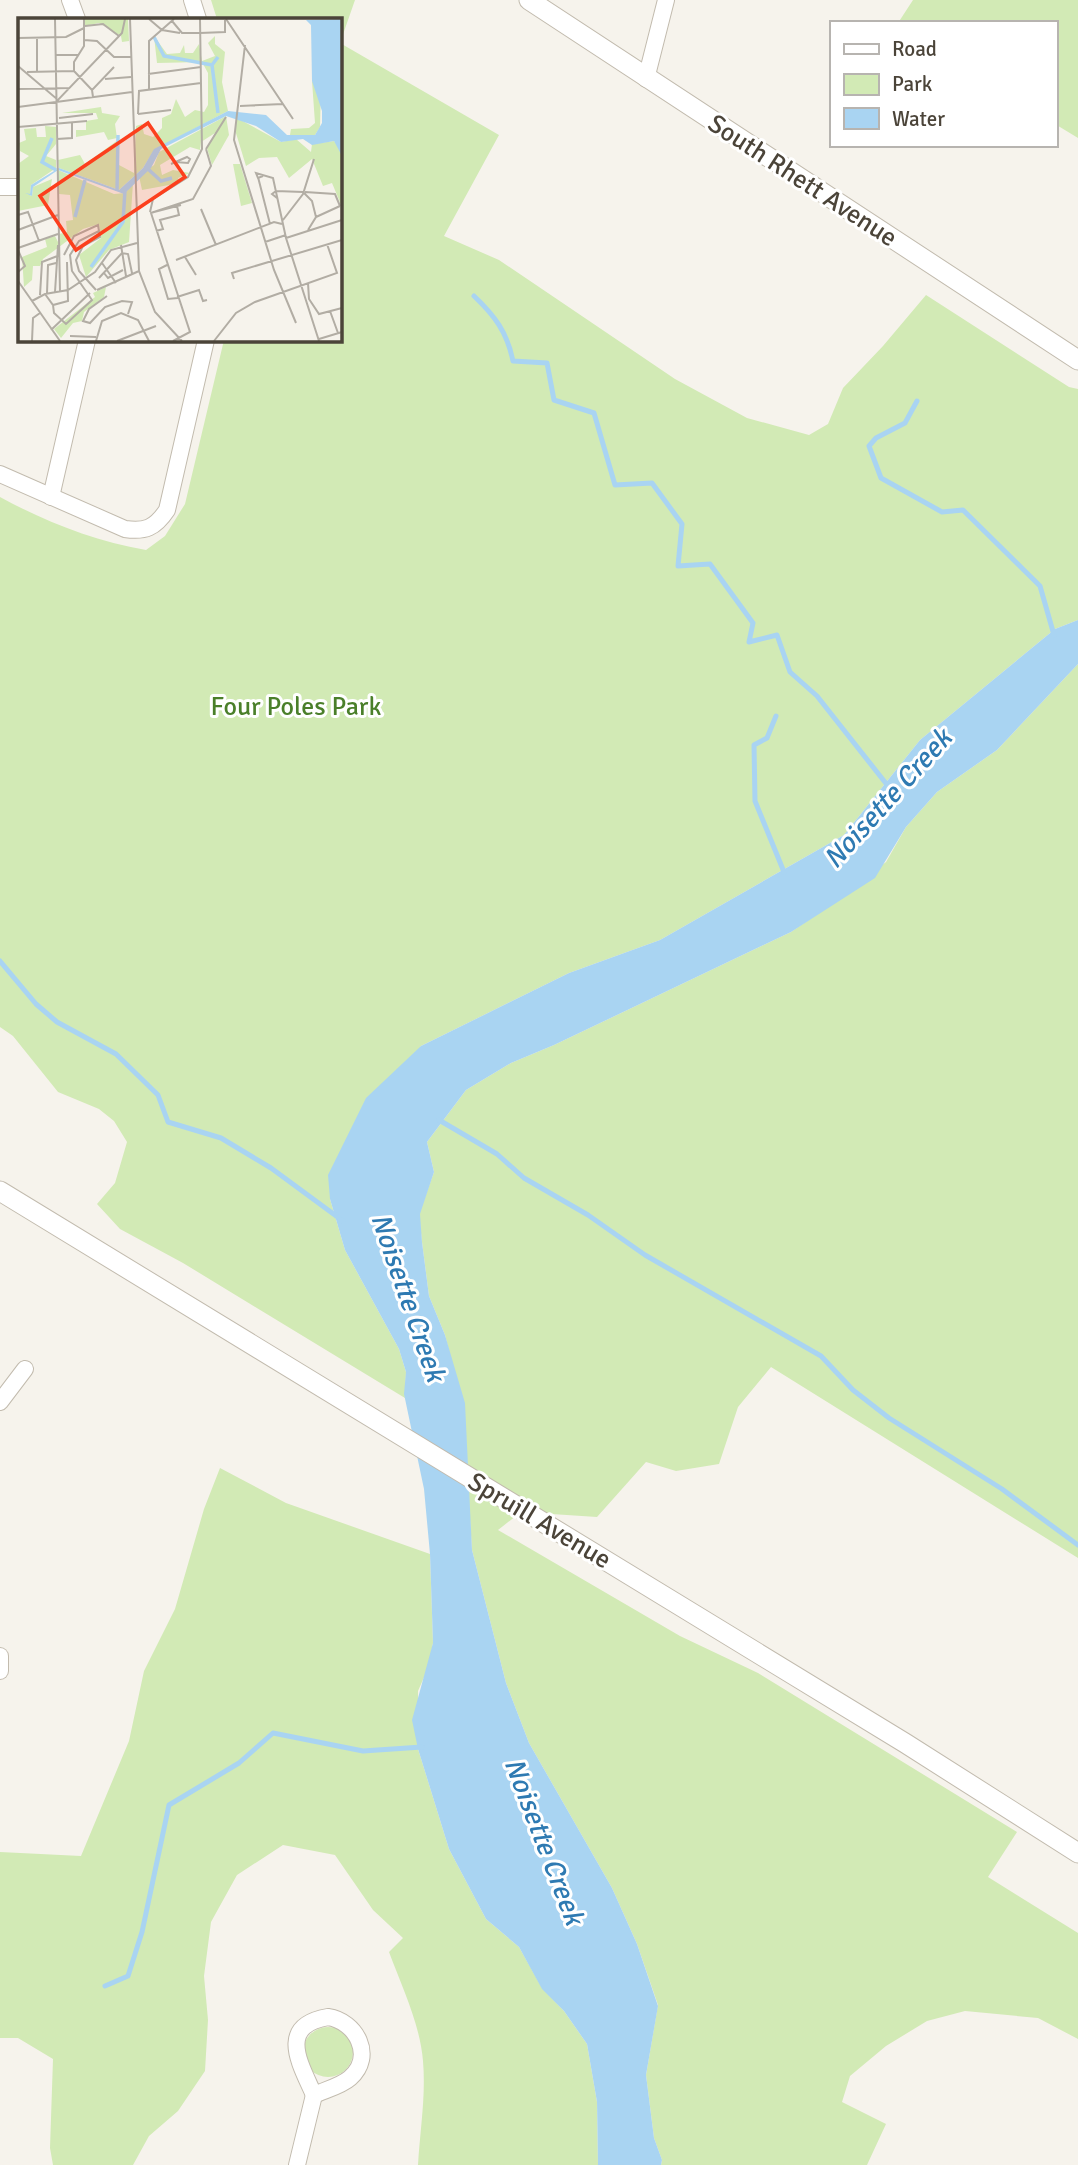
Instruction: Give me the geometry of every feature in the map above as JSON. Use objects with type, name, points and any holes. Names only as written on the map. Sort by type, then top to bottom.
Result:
[{"type":"street","points":[[70,0],[77,18]]},
{"type":"street","points":[[192,0],[198,18]]},
{"type":"street","name":"South Rhett Avenue","points":[[529,0],[1078,360]]},
{"type":"street","points":[[646,79],[666,0]]},
{"type":"street","points":[[0,187],[18,187]]},
{"type":"street","points":[[51,497],[87,341]]},
{"type":"street","points":[[0,474],[124,529],[141,531],[153,527],[167,510],[206,341]]},
{"type":"street","name":"Spruill Avenue","points":[[0,1191],[532,1515],[1078,1853]]},
{"type":"street","points":[[0,1402],[25,1369]]},
{"type":"street","points":[[0,1656],[0,1671]]},
{"type":"street","points":[[297,2165],[314,2095],[296,2058],[296,2041],[302,2029],[314,2020],[339,2019],[356,2033],[362,2051],[361,2061],[349,2079],[314,2095]]},
{"type":"green space","points":[[211,0],[355,0],[341,40],[341,18],[217,18]]},
{"type":"green space","points":[[913,0],[1078,0],[1078,138],[1057,125],[1057,21],[899,21]]},
{"type":"green space","name":"Four Poles Park","points":[[341,44],[499,135],[444,236],[499,260],[675,379],[747,418],[809,435],[828,424],[843,388],[926,295],[1069,387],[1078,389],[1078,620],[1055,629],[920,740],[844,835],[660,940],[569,973],[421,1046],[330,1199],[345,1250],[399,1349],[406,1372],[405,1398],[183,1263],[120,1229],[97,1204],[115,1183],[127,1142],[114,1121],[99,1109],[58,1092],[13,1036],[0,1027],[0,497],[71,530],[146,550],[165,536],[185,504],[224,341],[341,341]]},
{"type":"green space","points":[[1078,664],[1078,1558],[771,1367],[738,1407],[719,1464],[676,1471],[646,1462],[597,1517],[521,1512],[498,1530],[680,1636],[758,1673],[1017,1832],[988,1877],[1078,1933],[1078,2039],[1038,2018],[965,2011],[927,2021],[886,2046],[850,2076],[842,2102],[886,2124],[867,2165],[661,2165],[662,2160],[654,2138],[646,2075],[658,2005],[637,1944],[612,1888],[529,1743],[506,1683],[472,1550],[466,1459],[451,1359],[445,1335],[429,1296],[422,1242],[419,1214],[434,1172],[427,1142],[466,1090],[511,1063],[791,932],[829,906],[886,862],[906,827],[937,792],[997,750]]},
{"type":"green space","points":[[220,1468],[286,1503],[430,1554],[433,1643],[429,1666],[418,1691],[418,1749],[449,1849],[486,1919],[519,1947],[542,1988],[564,2011],[587,2044],[597,2102],[598,2165],[418,2165],[424,2087],[423,2061],[410,2006],[389,1952],[403,1938],[373,1910],[335,1855],[283,1845],[237,1875],[211,1922],[204,1976],[208,2020],[205,2071],[178,2111],[149,2136],[133,2165],[53,2165],[50,2148],[53,2059],[18,2038],[0,2038],[0,1852],[81,1856],[129,1741],[144,1671],[175,1609],[204,1509]]},
{"type":"green space","points":[[328,2027],[346,2034],[353,2052],[346,2070],[328,2077],[310,2070],[303,2052],[310,2034]]},
{"type":"water","name":"Noisette Creek","points":[[1078,620],[1078,664],[997,750],[937,792],[906,827],[875,878],[791,932],[511,1063],[466,1090],[427,1142],[434,1172],[420,1214],[429,1296],[445,1335],[465,1403],[472,1550],[506,1683],[529,1743],[612,1888],[637,1944],[658,2006],[646,2075],[654,2138],[662,2160],[661,2165],[598,2165],[597,2102],[587,2044],[564,2011],[542,1989],[519,1947],[486,1919],[449,1849],[418,1749],[412,1720],[433,1643],[430,1554],[424,1489],[404,1394],[406,1372],[399,1349],[345,1250],[330,1199],[328,1175],[366,1098],[421,1046],[569,973],[660,940],[844,835],[920,740],[1055,629]]},
{"type":"waterway","name":"Noisette Creek","points":[[474,296],[499,325],[513,361],[547,363],[554,400],[594,413],[615,485],[652,483],[682,524],[678,566],[710,564],[753,623],[749,642],[777,635],[790,672],[817,696],[888,786]]},
{"type":"waterway","points":[[917,401],[905,423],[876,438],[869,446],[881,478],[942,512],[963,510],[1040,586],[1054,635]]},
{"type":"waterway","points":[[776,716],[767,738],[754,745],[755,801],[784,872]]},
{"type":"waterway","points":[[0,961],[36,1004],[57,1022],[116,1054],[158,1095],[168,1122],[221,1138],[271,1168],[343,1221]]},
{"type":"waterway","points":[[439,1120],[497,1154],[524,1178],[588,1215],[645,1255],[821,1356],[853,1390],[889,1418],[1002,1489],[1078,1545]]},
{"type":"waterway","points":[[105,1986],[128,1976],[142,1932],[169,1805],[239,1763],[273,1733],[363,1751],[422,1747]]}]
